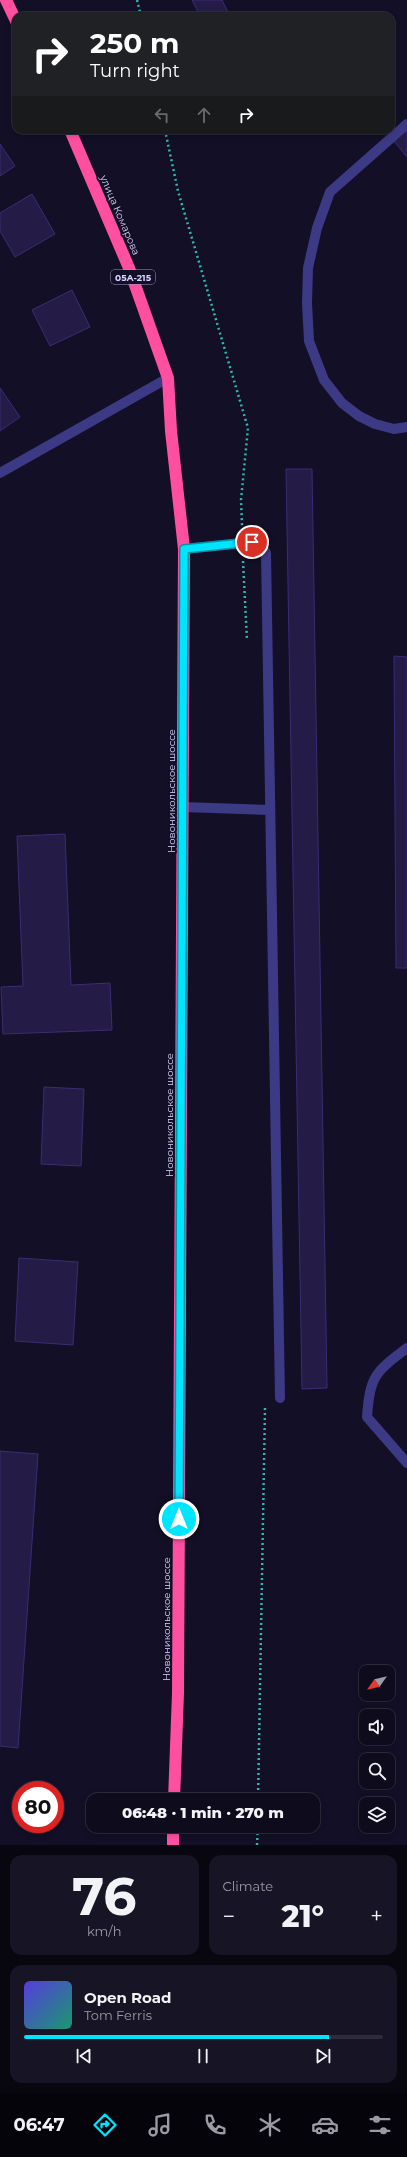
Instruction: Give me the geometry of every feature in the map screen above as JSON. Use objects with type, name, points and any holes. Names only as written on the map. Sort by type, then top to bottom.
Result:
[{"type":"highway","points":[[6,0],[12,13]]},
{"type":"highway","name":"улица Комарова","points":[[72,134],[129,268],[168,378],[171,431]]},
{"type":"highway","name":"Новоникольское шоссе","points":[[171,431],[184,549],[178,1685],[174,1793]]},
{"type":"highway","points":[[173,1833],[173,1845]]},
{"type":"street","points":[[407,124],[330,192],[317,228],[308,268],[307,303],[309,341],[324,380],[342,402],[359,416],[376,424],[394,429],[407,427]]},
{"type":"street","points":[[0,473],[168,378]]},
{"type":"street","points":[[184,549],[243,543],[261,544],[266,553],[280,1398]]},
{"type":"street","points":[[183,807],[270,810]]},
{"type":"street","points":[[407,1348],[380,1369],[369,1391],[367,1417],[407,1463]]},
{"type":"path","points":[[138,0],[140,12]]},
{"type":"path","points":[[166,134],[178,191],[248,428],[241,500],[247,646]]},
{"type":"path","points":[[258,1793],[265,1406]]},
{"type":"path","points":[[257,1845],[258,1833]]},
{"type":"building","points":[[192,0],[222,0],[228,12],[198,12]]},
{"type":"building","points":[[407,129],[407,157],[393,140]]},
{"type":"building","points":[[0,144],[15,166],[0,176]]},
{"type":"building","points":[[32,194],[55,234],[15,257],[0,231],[0,213]]},
{"type":"building","points":[[72,290],[90,327],[50,346],[32,310]]},
{"type":"building","points":[[0,388],[20,417],[0,431]]},
{"type":"building","points":[[286,469],[312,469],[327,1388],[302,1389]]},
{"type":"building","points":[[394,656],[407,657],[407,968],[396,968]]},
{"type":"building","points":[[65,834],[71,985],[110,983],[112,1030],[3,1034],[1,987],[23,986],[17,836]]},
{"type":"building","points":[[44,1087],[84,1089],[81,1166],[41,1164]]},
{"type":"building","points":[[19,1258],[78,1262],[73,1345],[15,1341]]},
{"type":"building","points":[[0,1451],[38,1454],[18,1748],[0,1746]]},
{"type":"route","points":[[179,1519],[184,549],[252,542]]}]
